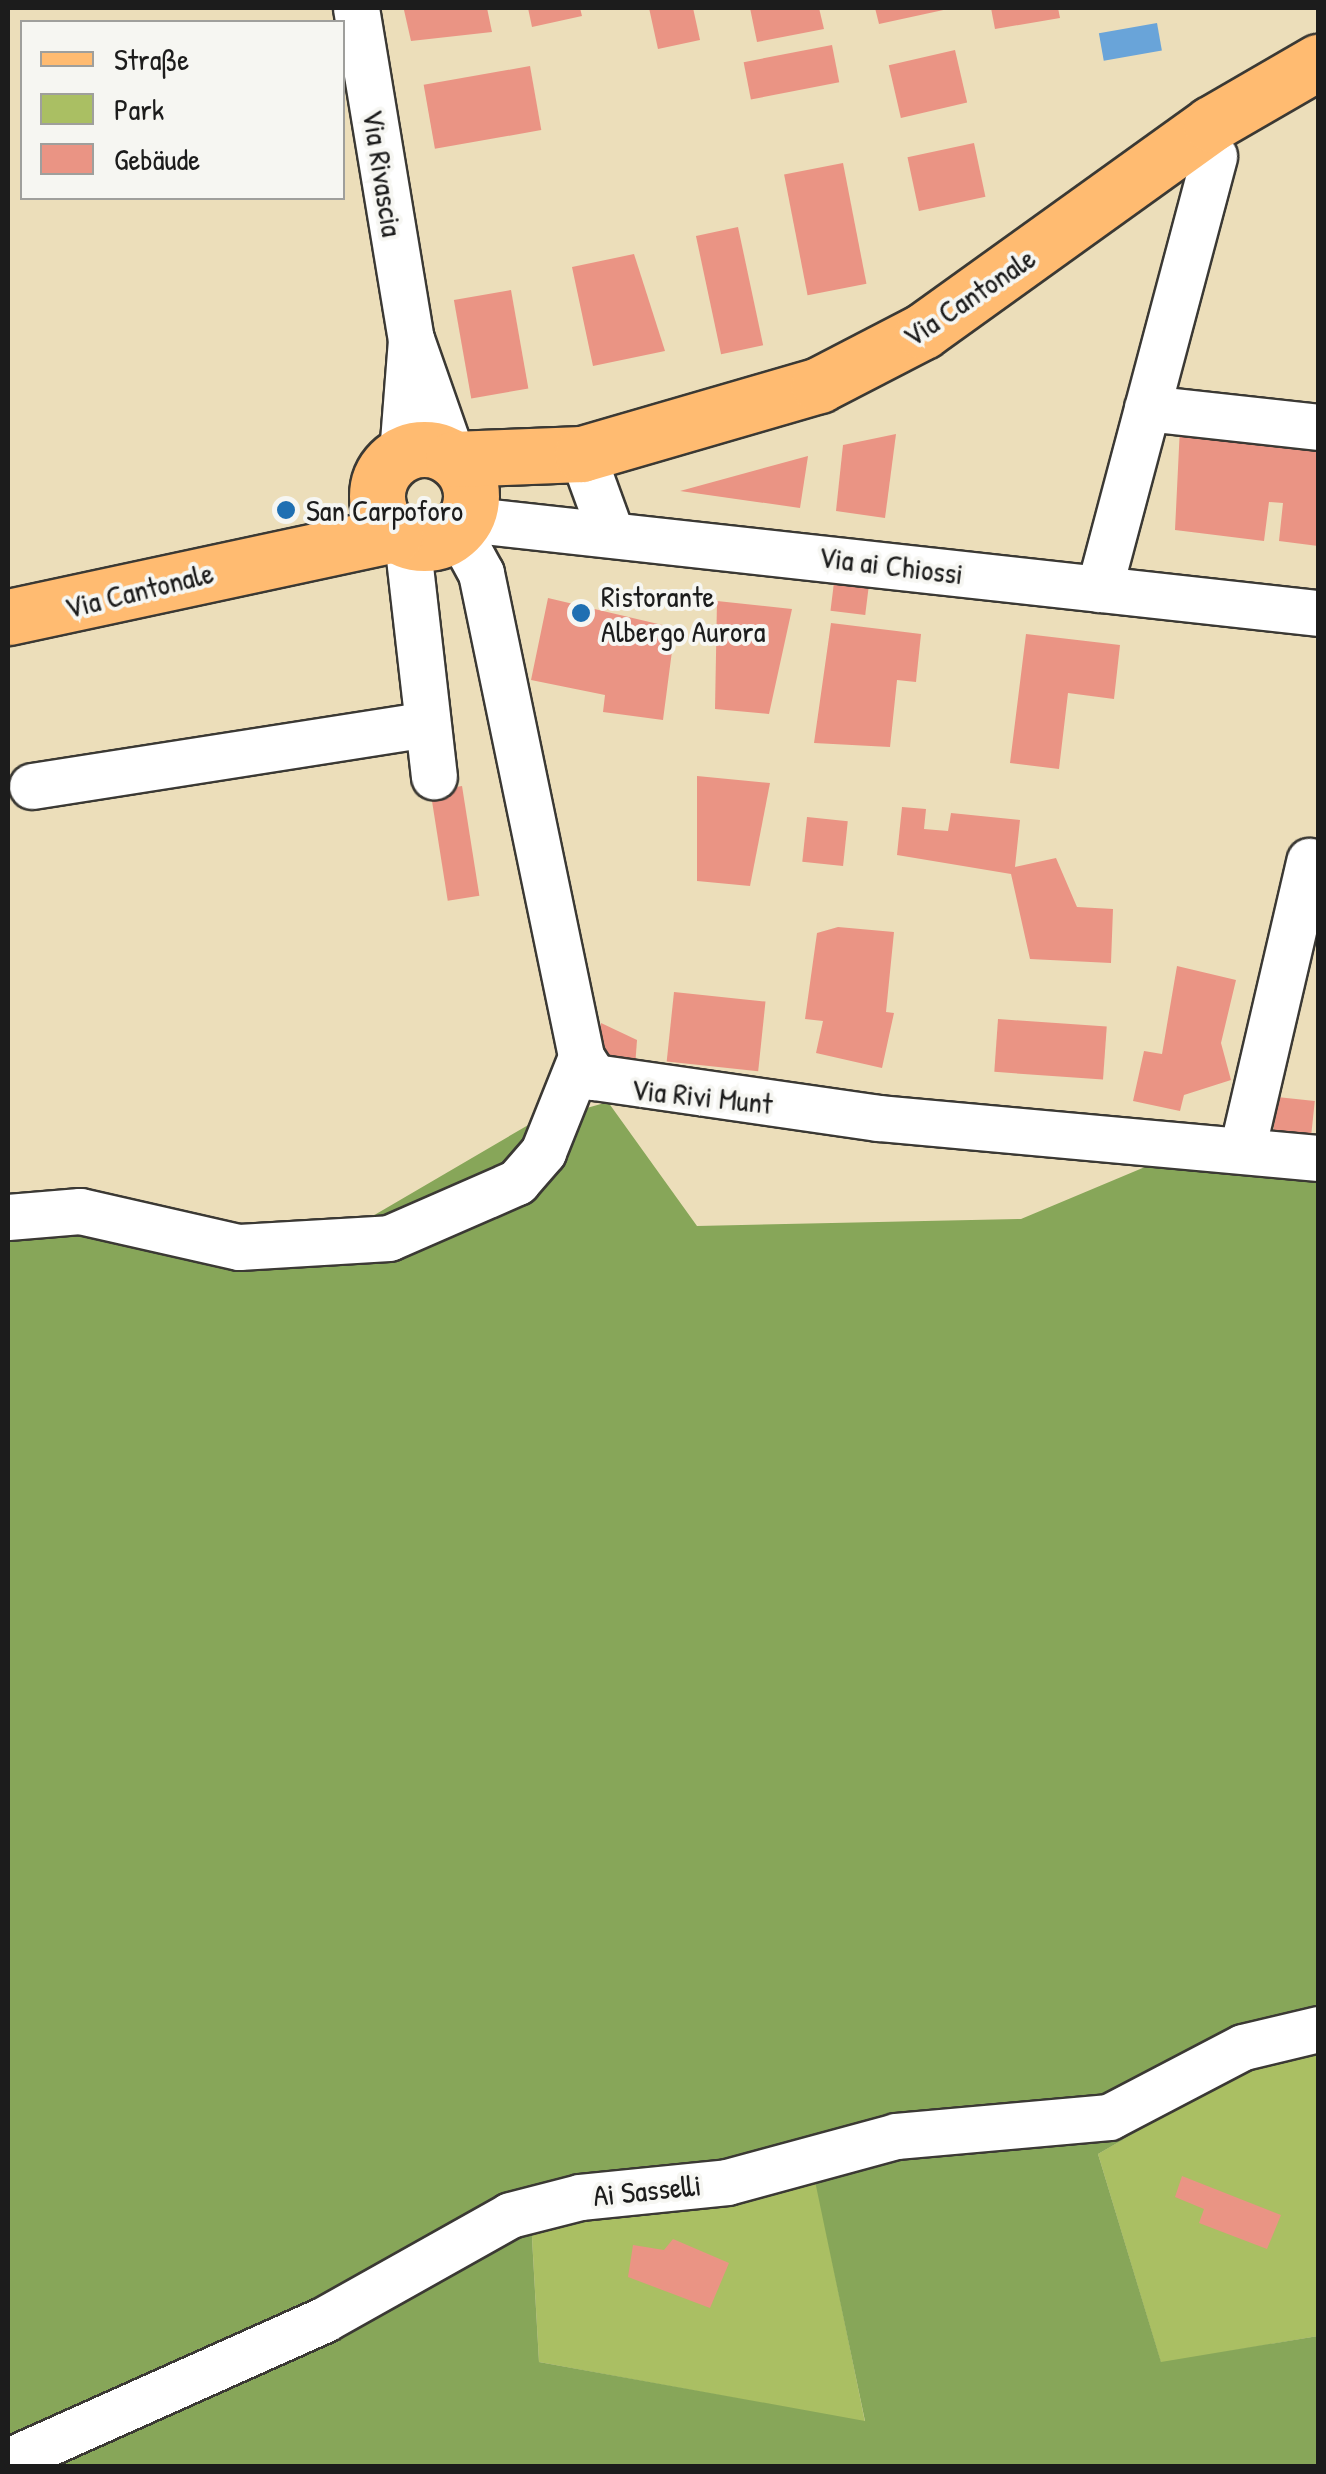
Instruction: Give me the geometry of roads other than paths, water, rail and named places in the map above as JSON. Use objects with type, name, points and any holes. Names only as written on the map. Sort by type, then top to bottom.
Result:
[{"type":"main road","name":"Via Cantonale","points":[[8,617],[146,592],[582,454],[786,398],[869,361],[1242,103],[1318,62]]},
{"type":"street","name":"Via Rivascia","points":[[356,8],[412,339],[422,503]]},
{"type":"street","points":[[1099,589],[1214,156]]},
{"type":"street","points":[[1147,408],[1318,427]]},
{"type":"street","points":[[582,454],[609,528]]},
{"type":"street","points":[[422,503],[427,724],[434,776]]},
{"type":"street","points":[[8,1217],[80,1211],[239,1248],[389,1238],[517,1182],[543,1152],[581,1057],[481,574],[422,503]]},
{"type":"street","name":"Via ai Chiossi","points":[[422,503],[1318,613]]},
{"type":"street","points":[[32,786],[427,724]]},
{"type":"street","points":[[1242,1150],[1309,861]]},
{"type":"street","name":"Via Rivi Munt","points":[[581,1057],[594,1077],[619,1087],[1318,1158]]},
{"type":"street","name":"Ai Sasselli","points":[[8,2461],[225,2368],[510,2215],[726,2182],[896,2136],[1110,2117],[1243,2047],[1318,2029]]},
{"type":"water","points":[[1157,23],[1162,51],[1104,61],[1099,33]]},
{"type":"place","name":"San Carpoforo","points":[[286,510]]},
{"type":"place","name":"Ristorante Albergo Aurora","points":[[581,613]]}]
